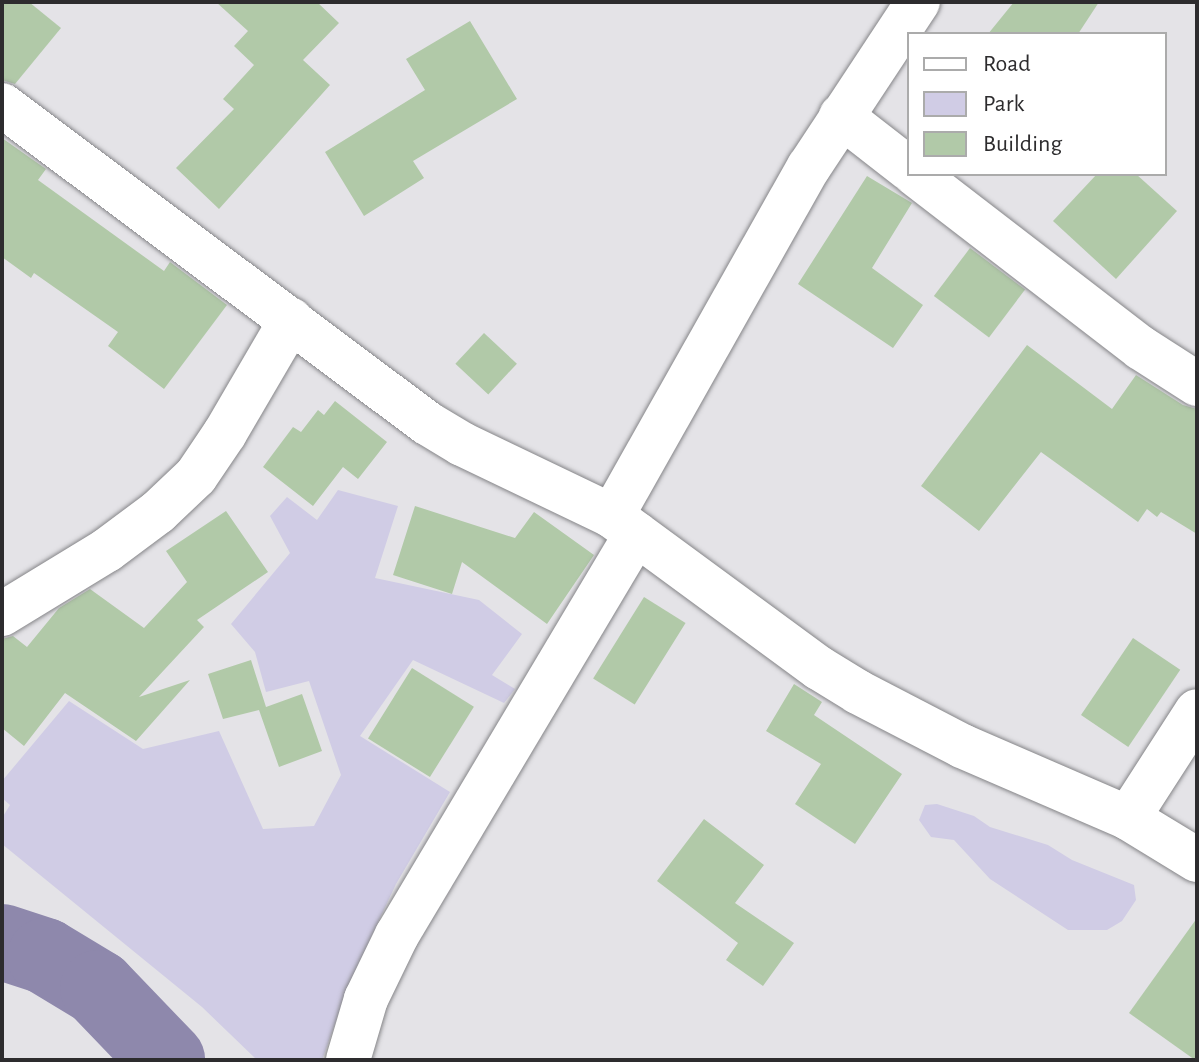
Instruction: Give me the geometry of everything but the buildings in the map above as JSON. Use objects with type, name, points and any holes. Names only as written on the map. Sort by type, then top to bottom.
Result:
[{"type":"street","points":[[348,1060],[366,999],[397,935],[624,525],[841,116],[918,2]]},
{"type":"street","points":[[2,105],[451,437],[624,525],[819,668],[858,692],[962,746],[1128,818],[1197,860]]},
{"type":"street","points":[[841,116],[907,167]]},
{"type":"street","points":[[918,176],[1141,348],[1197,384]]},
{"type":"street","points":[[2,614],[107,550],[158,512],[196,476],[291,320]]},
{"type":"street","points":[[1128,818],[1197,711]]},
{"type":"green space","points":[[338,490],[398,506],[375,578],[479,600],[522,634],[492,675],[515,689],[504,703],[413,660],[360,736],[450,792],[396,884],[350,982],[322,1060],[257,1060],[202,1007],[2,844],[2,818],[10,805],[2,798],[2,781],[69,701],[143,749],[219,731],[263,829],[314,826],[341,775],[309,681],[266,692],[255,652],[231,624],[290,553],[270,516],[287,497],[317,520]]},
{"type":"green space","points":[[937,804],[974,816],[990,827],[1048,845],[1072,860],[1134,885],[1136,900],[1122,921],[1107,930],[1068,930],[990,879],[954,840],[931,837],[919,820],[925,805]]},
{"type":"waterway","points":[[2,942],[45,956],[98,988],[167,1060]]}]
